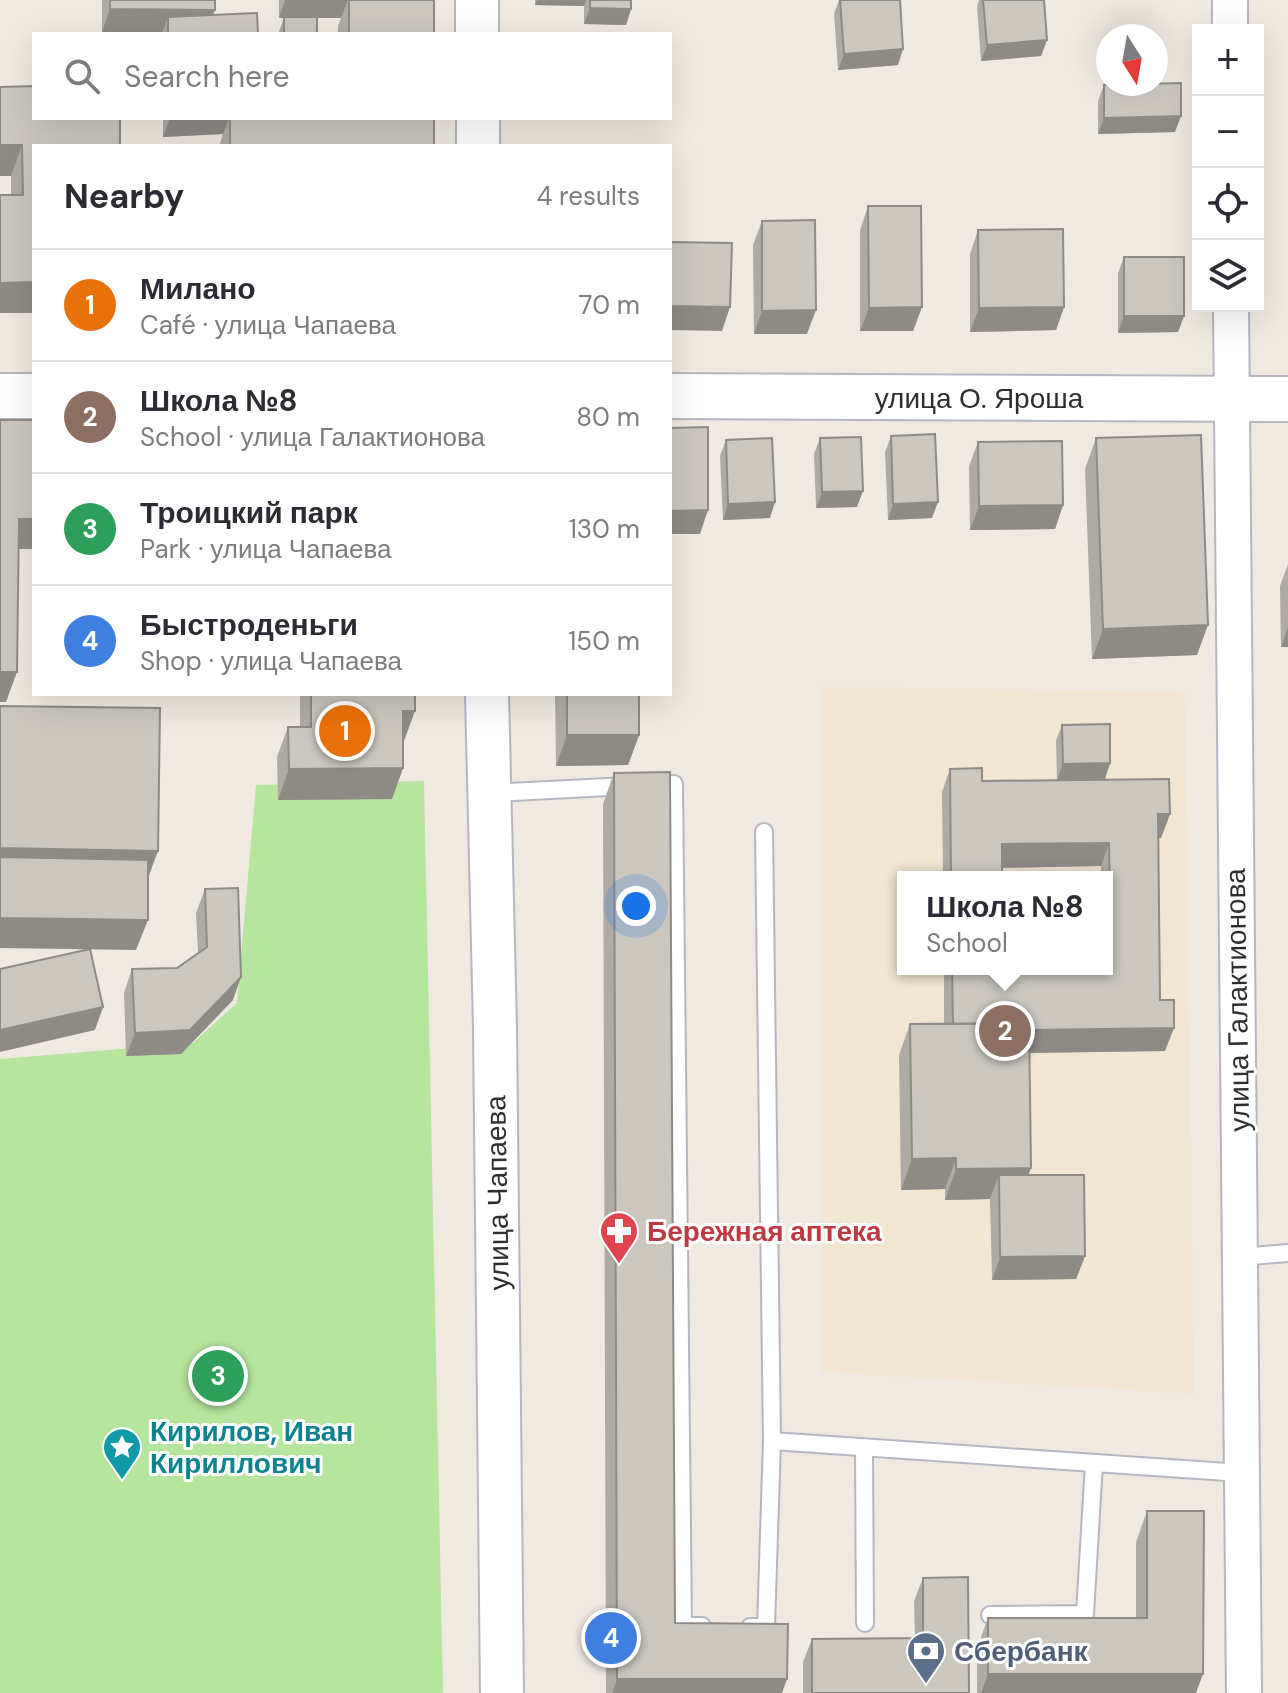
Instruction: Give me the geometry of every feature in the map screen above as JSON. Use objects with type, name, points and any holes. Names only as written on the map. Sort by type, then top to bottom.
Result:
[{"type":"main road","points":[[0,396],[32,396]]},
{"type":"main road","name":"улица О. Яроша","points":[[672,396],[1288,399]]},
{"type":"street","points":[[477,0],[477,32]]},
{"type":"street","points":[[1230,0],[1230,24]]},
{"type":"street","points":[[478,120],[478,144]]},
{"type":"street","name":"улица Галактионова","points":[[1231,312],[1244,1693]]},
{"type":"street","name":"улица Чапаева","points":[[487,696],[495,1028],[502,1693]]},
{"type":"lane","points":[[490,794],[674,784],[683,1626],[766,1627],[772,1441],[764,832]]},
{"type":"lane","points":[[1240,1257],[1288,1253]]},
{"type":"lane","points":[[772,1441],[1242,1473]]},
{"type":"lane","points":[[864,1447],[865,1623]]},
{"type":"lane","points":[[990,1615],[1085,1614],[1094,1463]]},
{"type":"shaded area","points":[[820,687],[1185,691],[1194,1394],[821,1372]]},
{"type":"green space","points":[[424,781],[443,1693],[0,1693],[0,1059],[193,1043],[237,1003],[256,785]]},
{"type":"building","points":[[110,0],[215,0],[215,10],[110,9]]},
{"type":"building","points":[[349,0],[434,0],[434,32],[349,32]]},
{"type":"building","points":[[590,0],[631,0],[631,9],[590,8]]},
{"type":"building","points":[[840,0],[900,0],[903,49],[844,54]]},
{"type":"building","points":[[983,0],[1044,0],[1047,40],[987,45]]},
{"type":"building","points":[[257,13],[258,32],[168,32],[168,17]]},
{"type":"building","points":[[284,17],[317,17],[317,32],[284,32]]},
{"type":"building","points":[[1168,83],[1181,83],[1181,116],[1104,118],[1104,96],[1168,96]]},
{"type":"building","points":[[32,86],[32,120],[120,120],[120,144],[32,144],[32,282],[0,283],[0,195],[23,195],[22,145],[0,145],[0,87]]},
{"type":"building","points":[[230,120],[434,120],[434,144],[230,144]]},
{"type":"building","points":[[868,206],[921,206],[922,307],[869,308]]},
{"type":"building","points":[[815,220],[816,310],[762,311],[762,221]]},
{"type":"building","points":[[1063,229],[1064,307],[979,308],[978,230]]},
{"type":"building","points":[[672,242],[732,243],[730,307],[672,306]]},
{"type":"building","points":[[1124,257],[1184,257],[1184,316],[1124,316]]},
{"type":"building","points":[[0,420],[32,420],[32,519],[19,519],[17,672],[0,672]]},
{"type":"building","points":[[708,427],[708,510],[672,511],[672,428]]},
{"type":"building","points":[[935,434],[938,502],[893,504],[891,436]]},
{"type":"building","points":[[1201,435],[1208,625],[1103,629],[1096,438]]},
{"type":"building","points":[[861,437],[863,491],[822,492],[820,438]]},
{"type":"building","points":[[772,438],[775,502],[728,504],[726,440]]},
{"type":"building","points":[[1062,441],[1063,505],[979,506],[978,442]]},
{"type":"building","points":[[311,696],[415,696],[415,711],[403,711],[403,768],[289,769],[288,727],[311,727]]},
{"type":"building","points":[[567,696],[639,696],[639,735],[567,735]]},
{"type":"building","points":[[0,706],[160,708],[158,851],[0,848]]},
{"type":"building","points":[[1110,724],[1110,763],[1063,764],[1062,725]]},
{"type":"building","points":[[982,768],[982,781],[1169,779],[1170,814],[1158,814],[1160,1000],[1174,1000],[1174,1028],[1029,1030],[1029,1023],[953,1024],[952,975],[1113,975],[1113,871],[1110,871],[1109,843],[1002,844],[1002,871],[951,871],[950,769]]},
{"type":"building","points":[[670,772],[675,1623],[788,1624],[787,1679],[617,1679],[614,773]]},
{"type":"building","points":[[0,857],[148,860],[148,920],[0,918]]},
{"type":"building","points":[[238,888],[241,977],[190,1030],[135,1033],[132,969],[177,968],[207,947],[205,889]]},
{"type":"building","points":[[90,949],[103,1007],[0,1030],[0,969]]},
{"type":"building","points":[[1029,1023],[1031,1168],[956,1169],[956,1158],[912,1159],[910,1024]]},
{"type":"building","points":[[999,1175],[1084,1175],[1085,1256],[1000,1257]]},
{"type":"building","points":[[1147,1511],[1204,1511],[1203,1674],[988,1674],[988,1618],[1147,1618]]},
{"type":"building","points":[[968,1577],[969,1693],[812,1693],[812,1639],[923,1638],[923,1578]]},
{"type":"place","name":"Милано","points":[[345,731]]},
{"type":"place","name":"Школа №8","points":[[1005,1031]]},
{"type":"place","name":"Бережная аптека","points":[[619,1265]]},
{"type":"place","name":"Троицкий парк","points":[[218,1376]]},
{"type":"place","name":"Кирилов, Иван Кириллович","points":[[122,1481]]},
{"type":"place","name":"Быстроденьги","points":[[611,1638]]},
{"type":"place","name":"Сбербанк","points":[[926,1685]]}]
